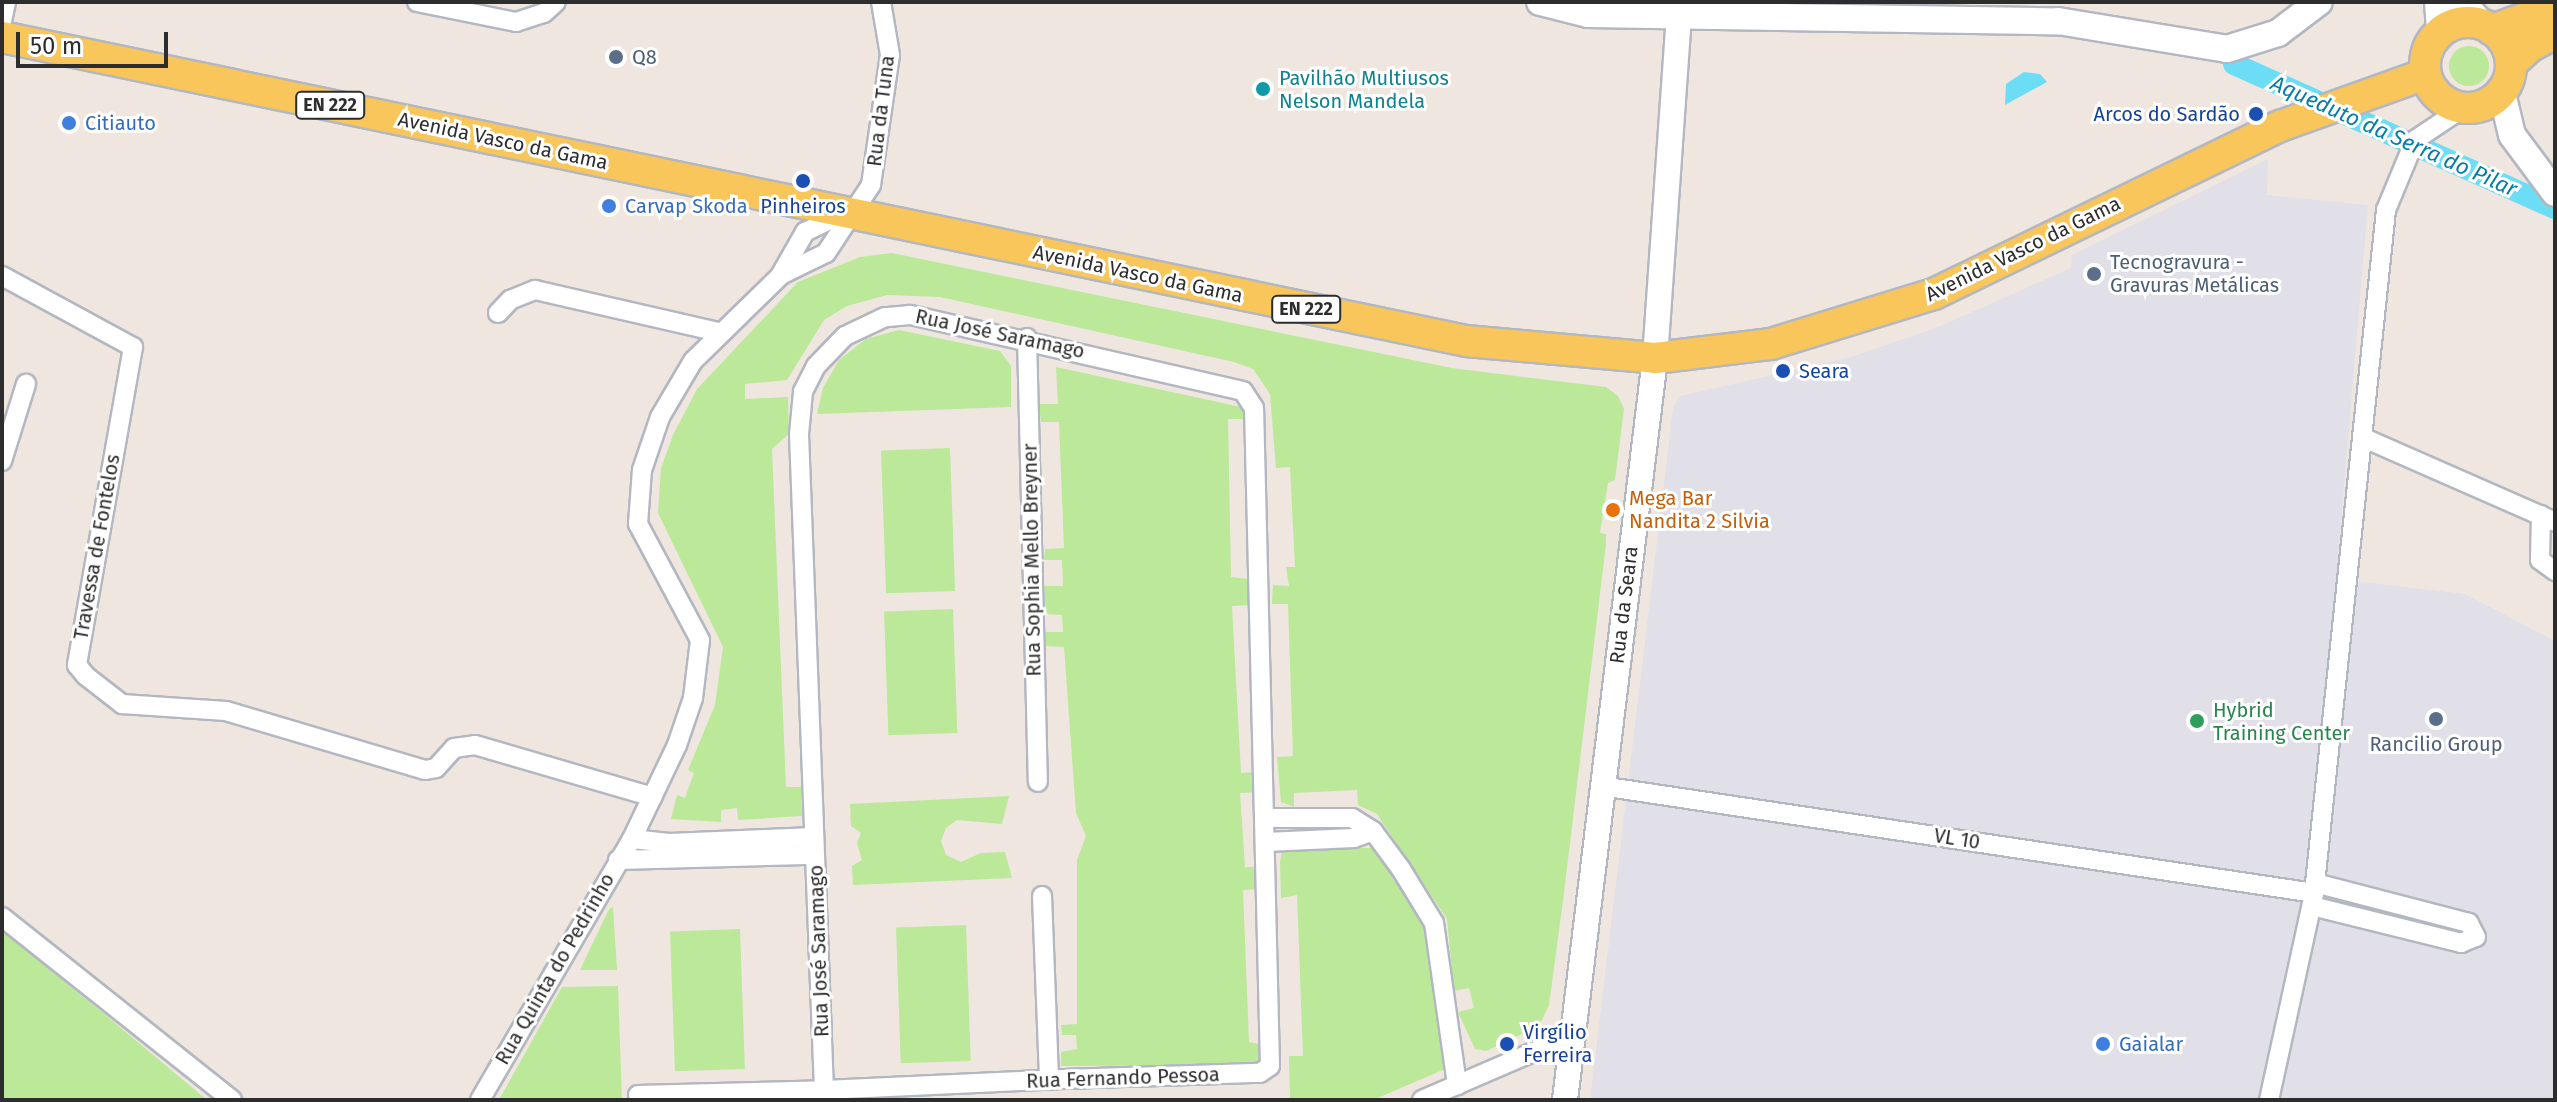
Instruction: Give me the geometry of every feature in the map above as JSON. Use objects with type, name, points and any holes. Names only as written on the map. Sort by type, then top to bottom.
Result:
[{"type":"main road","points":[[1546,4],[1588,14],[1995,10],[2227,49],[2278,33],[2319,2]]},
{"type":"main road","points":[[2438,2],[2440,32],[2426,56],[2425,74],[2439,97],[2463,108],[2491,102],[2502,93]]},
{"type":"main road","points":[[2462,2],[2506,44],[2511,64]]},
{"type":"main road","points":[[2440,32],[2460,23],[2488,27],[2555,7]]},
{"type":"main road","points":[[2555,33],[2529,47],[2511,64],[2502,93],[2512,135],[2555,193]]},
{"type":"main road","name":"Avenida Vasco da Gama","points":[[2,37],[1466,341],[1655,358],[1771,344],[1934,294],[2280,126],[2425,74]]},
{"type":"street","points":[[2,21],[6,2]]},
{"type":"street","points":[[417,2],[516,22],[544,13],[556,2]]},
{"type":"street","name":"Rua da Tuna","points":[[780,276],[826,253],[871,185],[890,55],[881,2]]},
{"type":"street","name":"Rua da Seara","points":[[1565,1100],[1655,358],[1679,13]]},
{"type":"street","points":[[2269,1100],[2314,894],[2386,210],[2415,140],[2463,108]]},
{"type":"street","points":[[780,276],[813,224],[850,213]]},
{"type":"street","name":"Travessa de Fontelos","points":[[2,276],[133,347],[77,665],[86,676],[122,704],[226,711],[425,770],[436,768],[454,748],[475,745],[653,797]]},
{"type":"street","name":"Rua Quinta do Pedrinho","points":[[480,1100],[632,839],[653,797],[693,698],[700,640],[645,544],[638,498],[660,417],[682,377],[718,332],[780,276]]},
{"type":"street","points":[[498,313],[510,300],[535,290],[718,332]]},
{"type":"street","name":"Rua José Saramago","points":[[824,1090],[799,434],[803,392],[824,355],[845,336],[885,317],[925,317],[1232,384],[1250,399],[1266,818],[1270,1066]]},
{"type":"street","name":"Rua Sophia Mello Breyner","points":[[1027,338],[1038,782]]},
{"type":"street","points":[[2,461],[26,384]]},
{"type":"street","points":[[2364,438],[2548,518],[2540,560],[2555,571]]},
{"type":"street","name":"VL 10","points":[[1601,786],[2314,894]]},
{"type":"street","points":[[1266,818],[1352,818],[1373,831],[1434,923],[1457,1085]]},
{"type":"street","points":[[1266,842],[1354,838],[1373,831]]},
{"type":"street","points":[[632,839],[669,843],[815,846]]},
{"type":"street","points":[[618,860],[815,846]]},
{"type":"street","points":[[2314,894],[2469,923],[2476,937],[2461,943],[2314,894]]},
{"type":"street","points":[[1042,896],[1049,1080]]},
{"type":"street","points":[[2,917],[232,1100]]},
{"type":"street","points":[[1422,1100],[1573,1035]]},
{"type":"street","name":"Rua Fernando Pessoa","points":[[638,1095],[1260,1073],[1270,1066]]},
{"type":"shaded area","points":[[2268,159],[2267,195],[2368,205],[2336,579],[2465,594],[2555,641],[2555,1100],[1590,1100],[1673,408],[1680,396],[1851,357],[1936,328],[2071,268],[2072,255]]},
{"type":"green space","points":[[2469,46],[2483,52],[2489,66],[2483,80],[2469,86],[2455,80],[2449,66],[2455,52]]},
{"type":"green space","points":[[892,253],[1452,368],[1606,387],[1618,396],[1624,409],[1615,480],[1608,483],[1600,533],[1606,534],[1606,544],[1564,893],[1549,1005],[1539,1026],[1486,1051],[1475,1049],[1458,1012],[1474,1008],[1469,988],[1454,991],[1447,919],[1377,814],[1358,805],[1357,790],[1294,793],[1294,807],[1281,802],[1277,757],[1293,756],[1288,604],[1272,604],[1273,585],[1289,586],[1286,567],[1295,567],[1290,467],[1276,468],[1270,394],[1253,369],[1234,362],[940,297],[887,295],[847,306],[824,320],[787,380],[745,384],[745,399],[788,397],[789,434],[772,449],[786,787],[801,787],[802,816],[738,820],[737,808],[721,810],[721,822],[671,819],[677,795],[685,798],[694,773],[688,770],[715,705],[723,647],[658,513],[661,468],[673,435],[697,389],[798,282],[860,257]]},
{"type":"green space","points":[[899,330],[1000,351],[1011,366],[1011,407],[817,414],[823,388],[839,360],[866,339]]},
{"type":"green space","points":[[1056,367],[1241,407],[1245,412],[1243,419],[1228,419],[1231,577],[1249,579],[1251,605],[1232,606],[1241,773],[1257,772],[1258,792],[1240,793],[1245,867],[1260,867],[1261,889],[1243,890],[1249,1042],[1265,1045],[1267,1065],[1061,1066],[1061,1052],[1077,1049],[1076,1035],[1062,1035],[1061,1025],[1077,1024],[1077,860],[1086,836],[1076,813],[1064,647],[1046,646],[1045,632],[1063,632],[1062,615],[1046,614],[1044,586],[1063,586],[1062,560],[1044,560],[1045,549],[1064,548],[1059,422],[1041,422],[1039,404],[1058,404]]},
{"type":"green space","points":[[950,448],[955,591],[886,593],[881,450]]},
{"type":"green space","points":[[953,609],[957,733],[888,735],[884,611]]},
{"type":"green space","points":[[1009,796],[1002,824],[957,820],[946,828],[941,841],[946,855],[961,862],[981,853],[1005,852],[1012,878],[853,885],[852,866],[862,860],[857,843],[861,833],[851,826],[850,804]]},
{"type":"green space","points":[[1293,848],[1375,848],[1429,927],[1445,1069],[1373,1100],[1290,1100],[1289,1056],[1303,1056],[1297,895],[1281,898],[1280,862],[1282,851]]},
{"type":"green space","points":[[613,907],[617,970],[580,970],[609,909]]},
{"type":"green space","points":[[966,925],[971,1061],[901,1063],[896,927]]},
{"type":"green space","points":[[740,929],[745,1069],[675,1071],[670,931]]},
{"type":"green space","points":[[2,931],[109,1018],[207,1100],[2,1100]]},
{"type":"green space","points":[[618,986],[622,1100],[499,1100],[562,987]]},
{"type":"water","points":[[2024,72],[2040,74],[2047,82],[2005,105],[2006,84]]},
{"type":"waterway","name":"Aqueduto da Serra do Pilar","points":[[2234,64],[2555,208]]},
{"type":"place","name":"Q8","points":[[616,57]]},
{"type":"place","name":"Pavilhão Multiusos Nelson Mandela","points":[[1263,89]]},
{"type":"place","name":"Arcos do Sardão","points":[[2256,114]]},
{"type":"place","name":"Citiauto","points":[[69,123]]},
{"type":"place","name":"Pinheiros","points":[[803,181]]},
{"type":"place","name":"Carvap Skoda","points":[[609,206]]},
{"type":"place","name":"Tecnogravura - Gravuras Metálicas","points":[[2094,274]]},
{"type":"place","name":"Seara","points":[[1783,371]]},
{"type":"place","name":"Mega Bar Nandita 2 Silvia","points":[[1613,510]]},
{"type":"place","name":"Rancilio Group","points":[[2436,719]]},
{"type":"place","name":"Hybrid Training Center","points":[[2197,721]]},
{"type":"place","name":"Virgílio Ferreira","points":[[1507,1044]]},
{"type":"place","name":"Gaialar","points":[[2103,1044]]}]
